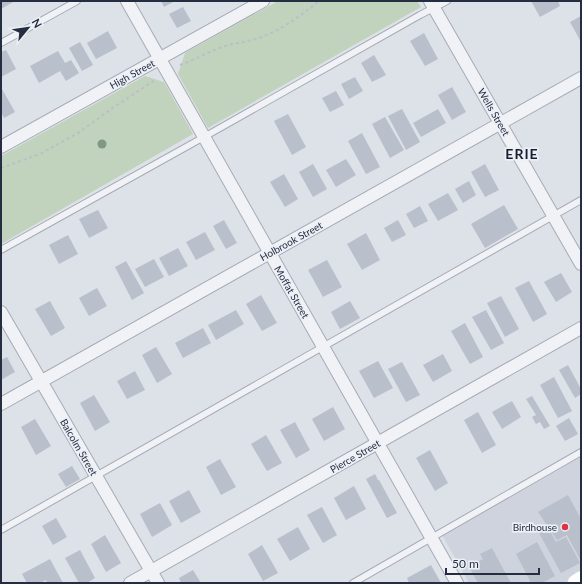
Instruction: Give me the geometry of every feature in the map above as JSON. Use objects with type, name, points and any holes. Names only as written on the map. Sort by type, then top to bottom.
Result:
[{"type":"street","name":"Moffat Street","points":[[127,1],[457,583]]},
{"type":"street","name":"High Street","points":[[1,146],[263,1]]},
{"type":"street","name":"Wells Street","points":[[432,4],[581,264]]},
{"type":"street","name":"Holbrook Street","points":[[1,404],[581,78]]},
{"type":"street","name":"Balcolm Street","points":[[1,312],[158,583]]},
{"type":"street","name":"Pierce Street","points":[[130,583],[581,328]]},
{"type":"street","points":[[576,583],[581,580]]},
{"type":"lane","points":[[1,43],[77,1]]},
{"type":"lane","points":[[1,250],[204,137],[432,4],[447,1]]},
{"type":"lane","points":[[1,530],[581,200]]},
{"type":"lane","points":[[353,583],[581,452]]},
{"type":"path","points":[[180,65],[225,46],[259,38],[286,26],[319,1]]},
{"type":"path","points":[[1,168],[40,154],[78,133],[155,80]]},
{"type":"shaded area","points":[[581,456],[581,570],[575,573],[580,583],[469,583],[442,535]]},
{"type":"green space","points":[[278,1],[417,1],[421,7],[208,128],[178,74],[185,53]]},
{"type":"green space","points":[[145,76],[164,82],[193,134],[1,244],[1,156]]},
{"type":"building","points":[[1,1],[15,1],[1,9]]},
{"type":"building","points":[[161,1],[175,1],[164,7]]},
{"type":"building","points":[[531,1],[558,1],[560,6],[540,17]]},
{"type":"building","points":[[183,7],[191,21],[177,28],[169,14]]},
{"type":"building","points":[[581,16],[581,42],[570,22]]},
{"type":"building","points":[[108,31],[117,48],[96,59],[87,43]]},
{"type":"building","points":[[424,33],[438,59],[425,66],[410,41]]},
{"type":"building","points":[[80,42],[93,65],[82,71],[69,48]]},
{"type":"building","points":[[6,50],[16,69],[1,77],[1,52]]},
{"type":"building","points":[[58,51],[65,63],[71,60],[79,73],[66,81],[60,71],[39,83],[30,66]]},
{"type":"building","points":[[374,55],[386,75],[372,82],[361,63]]},
{"type":"building","points":[[355,77],[363,91],[349,99],[341,84]]},
{"type":"building","points":[[452,87],[466,112],[452,120],[438,95]]},
{"type":"building","points":[[2,89],[15,112],[4,118],[1,112]]},
{"type":"building","points":[[336,91],[344,105],[330,112],[322,98]]},
{"type":"building","points":[[402,109],[420,142],[406,150],[388,116]]},
{"type":"building","points":[[438,109],[446,123],[421,137],[413,123]]},
{"type":"building","points":[[288,114],[306,147],[292,155],[274,121]]},
{"type":"building","points":[[385,117],[404,150],[390,158],[372,124]]},
{"type":"building","points":[[362,133],[380,167],[366,174],[348,141]]},
{"type":"building","points":[[346,159],[356,175],[336,187],[326,170]]},
{"type":"building","points":[[313,164],[327,189],[313,197],[299,172]]},
{"type":"building","points":[[485,164],[499,190],[485,197],[471,172]]},
{"type":"building","points":[[284,174],[298,199],[285,207],[270,182]]},
{"type":"building","points":[[469,181],[476,195],[463,203],[455,189]]},
{"type":"building","points":[[448,193],[458,210],[438,221],[428,204]]},
{"type":"building","points":[[504,205],[518,229],[485,248],[471,224]]},
{"type":"building","points":[[420,206],[428,221],[414,228],[406,214]]},
{"type":"building","points":[[98,210],[108,228],[89,238],[79,219]]},
{"type":"building","points":[[224,220],[237,243],[226,249],[213,226]]},
{"type":"building","points":[[398,220],[406,235],[392,242],[384,228]]},
{"type":"building","points":[[205,232],[215,250],[196,260],[186,242]]},
{"type":"building","points":[[366,233],[380,260],[362,270],[347,244]]},
{"type":"building","points":[[68,235],[78,254],[59,264],[49,245]]},
{"type":"building","points":[[178,248],[188,266],[169,276],[159,258]]},
{"type":"building","points":[[154,259],[164,277],[145,287],[135,269]]},
{"type":"building","points":[[327,260],[342,287],[323,297],[308,270]]},
{"type":"building","points":[[126,261],[144,293],[132,300],[115,267]]},
{"type":"building","points":[[561,273],[572,292],[556,302],[544,282]]},
{"type":"building","points":[[529,281],[547,314],[533,322],[515,288]]},
{"type":"building","points":[[97,288],[107,306],[89,316],[79,298]]},
{"type":"building","points":[[261,295],[277,323],[262,331],[246,304]]},
{"type":"building","points":[[501,296],[519,329],[505,337],[487,303]]},
{"type":"building","points":[[50,301],[65,328],[51,336],[35,309]]},
{"type":"building","points":[[350,301],[360,318],[340,329],[331,312]]},
{"type":"building","points":[[236,310],[244,324],[216,340],[208,325]]},
{"type":"building","points":[[486,310],[504,343],[491,350],[472,317]]},
{"type":"building","points":[[465,323],[483,357],[470,364],[451,331]]},
{"type":"building","points":[[203,328],[211,343],[183,358],[175,343]]},
{"type":"building","points":[[156,347],[172,374],[157,383],[142,355]]},
{"type":"building","points":[[443,354],[452,371],[433,382],[423,365]]},
{"type":"building","points":[[7,357],[15,372],[1,380],[1,360]]},
{"type":"building","points":[[378,361],[393,388],[374,398],[359,371]]},
{"type":"building","points":[[402,362],[420,395],[406,402],[388,369]]},
{"type":"building","points":[[568,365],[581,389],[581,394],[575,398],[559,370]]},
{"type":"building","points":[[135,371],[145,390],[127,399],[117,381]]},
{"type":"building","points":[[554,377],[572,411],[558,418],[540,385]]},
{"type":"building","points":[[94,395],[110,422],[95,431],[80,403]]},
{"type":"building","points":[[532,396],[550,426],[544,429],[540,422],[536,424],[532,417],[536,415],[526,399]]},
{"type":"building","points":[[512,401],[521,417],[502,429],[492,412]]},
{"type":"building","points":[[333,407],[345,429],[324,441],[312,419]]},
{"type":"building","points":[[478,412],[496,445],[482,453],[464,420]]},
{"type":"building","points":[[569,418],[578,434],[565,441],[556,426]]},
{"type":"building","points":[[35,419],[51,446],[36,455],[21,427]]},
{"type":"building","points":[[295,422],[310,450],[296,458],[280,430]]},
{"type":"building","points":[[266,435],[282,463],[267,471],[251,444]]},
{"type":"building","points":[[430,450],[448,483],[435,491],[416,458]]},
{"type":"building","points":[[220,459],[236,487],[221,495],[206,467]]},
{"type":"building","points":[[72,466],[80,479],[66,487],[58,474]]},
{"type":"building","points":[[375,474],[397,513],[387,518],[366,479]]},
{"type":"building","points":[[354,486],[366,509],[346,520],[334,498]]},
{"type":"building","points":[[189,490],[201,512],[181,523],[169,501]]},
{"type":"building","name":"Birdhouse","points":[[568,495],[581,519],[581,561],[567,535],[557,540],[538,512]]},
{"type":"building","points":[[160,503],[172,525],[152,537],[140,514]]},
{"type":"building","points":[[322,507],[337,535],[323,543],[307,515]]},
{"type":"building","points":[[56,518],[67,537],[53,545],[42,526]]},
{"type":"building","points":[[298,527],[310,549],[290,561],[277,539]]},
{"type":"building","points":[[548,528],[556,542],[566,537],[580,563],[561,573],[539,533]]},
{"type":"building","points":[[105,535],[121,563],[106,572],[91,544]]},
{"type":"building","points":[[537,542],[555,576],[542,583],[531,583],[516,554]]},
{"type":"building","points":[[262,545],[278,573],[263,581],[248,554]]},
{"type":"building","points":[[492,548],[511,583],[478,583],[469,567],[483,559],[480,554]]},
{"type":"building","points":[[80,550],[95,578],[87,583],[79,583],[65,558]]},
{"type":"building","points":[[50,559],[63,583],[47,583],[46,580],[40,583],[27,583],[22,574]]},
{"type":"building","points":[[431,565],[441,583],[409,583],[407,578]]},
{"type":"building","points":[[193,570],[201,583],[181,583],[179,578]]},
{"type":"place","name":"Birdhouse","points":[[565,527]]},
{"type":"district","name":"ERIE","points":[[522,153]]}]
